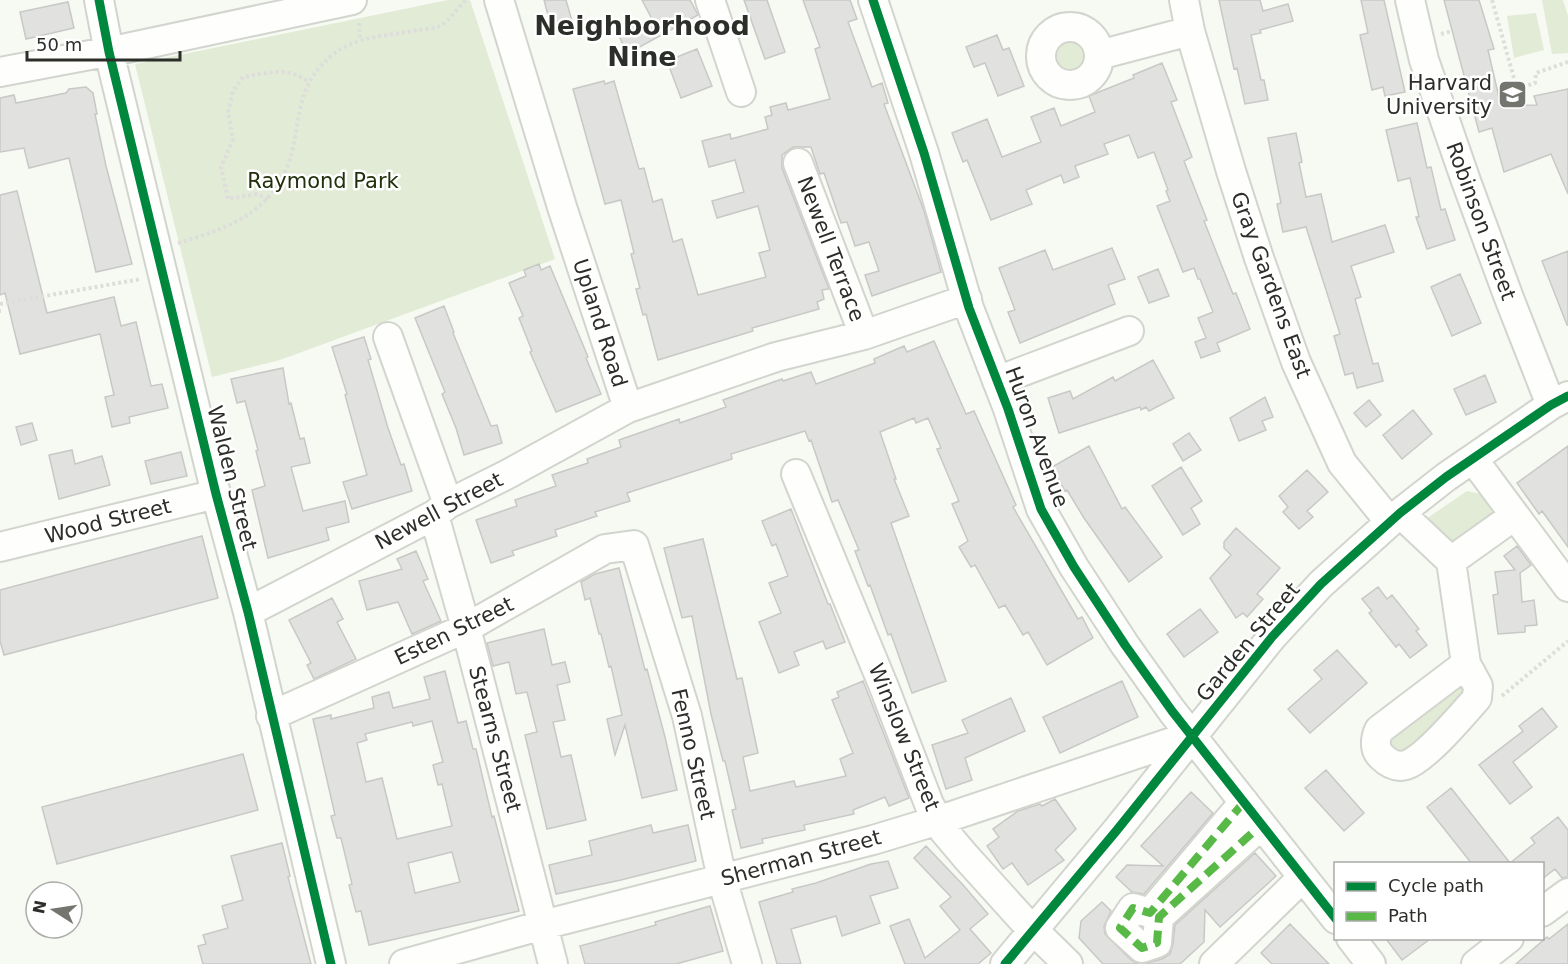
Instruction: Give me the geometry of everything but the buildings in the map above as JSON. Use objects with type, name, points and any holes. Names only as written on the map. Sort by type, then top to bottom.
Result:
[{"type":"street","name":"Walden Street","points":[[99,0],[109,52],[216,494],[248,612],[332,964]]},
{"type":"street","points":[[0,72],[109,52],[352,0]]},
{"type":"street","name":"Upland Road","points":[[499,0],[562,207],[628,408],[776,357],[864,335],[967,299]]},
{"type":"street","points":[[710,0],[741,92]]},
{"type":"street","name":"Huron Avenue","points":[[873,0],[924,153],[967,299],[1041,509],[1074,567],[1172,711],[1334,918]]},
{"type":"street","name":"Gray Gardens East","points":[[1184,0],[1190,31],[1245,215],[1296,362],[1342,463],[1395,517],[1450,561]]},
{"type":"street","name":"Robinson Street","points":[[1410,0],[1424,60],[1509,298],[1560,400]]},
{"type":"street","points":[[1099,55],[1190,31]]},
{"type":"street","name":"Newell Terrace","points":[[798,163],[864,335]]},
{"type":"street","points":[[997,381],[1129,331]]},
{"type":"street","name":"Stearns Street","points":[[388,337],[441,509],[466,628],[553,964]]},
{"type":"street","name":"Garden Street","points":[[1005,964],[1280,628],[1321,584],[1395,517],[1446,477],[1560,400]]},
{"type":"street","name":"Newell Street","points":[[248,612],[628,408]]},
{"type":"street","points":[[1473,459],[1568,586]]},
{"type":"street","name":"Winslow Street","points":[[796,474],[884,687],[929,804],[938,821],[966,857],[1034,931],[1068,964]]},
{"type":"street","name":"Wood Street","points":[[0,547],[216,494]]},
{"type":"street","points":[[1466,664],[1450,561],[1514,516]]},
{"type":"street","name":"Esten Street","points":[[271,716],[466,628],[605,549],[634,545]]},
{"type":"street","name":"Fenno Street","points":[[634,545],[687,716],[722,879],[747,964]]},
{"type":"street","name":"Sherman Street","points":[[404,964],[543,925],[873,840],[938,821],[1193,735]]},
{"type":"street","points":[[1244,802],[1150,913],[1133,908],[1120,928],[1142,948],[1156,943],[1159,917],[1261,825]]},
{"type":"street","points":[[1214,964],[1302,877]]},
{"type":"street","points":[[1544,911],[1568,893]]},
{"type":"street","points":[[1352,940],[1371,964]]},
{"type":"street","points":[[1476,964],[1508,940]]},
{"type":"path","points":[[175,244],[201,236],[242,217],[268,199],[284,178],[290,160],[299,109],[308,82],[331,57],[360,40],[440,26],[466,0]]},
{"type":"path","points":[[1492,0],[1517,89],[1517,94],[1500,101]]},
{"type":"path","points":[[1517,89],[1535,83],[1536,74],[1568,62]]},
{"type":"path","points":[[268,199],[257,194],[228,199],[220,167],[233,140],[228,112],[233,91],[243,77],[280,71],[299,75],[308,82]]},
{"type":"path","points":[[0,304],[144,278]]},
{"type":"path","points":[[1494,703],[1568,640]]},
{"type":"green space","name":"Raymond Park","points":[[448,0],[470,0],[555,259],[280,360],[212,377],[135,64]]},
{"type":"green space","points":[[1542,0],[1563,0],[1568,16],[1568,53],[1552,54]]},
{"type":"green space","points":[[1536,13],[1544,50],[1514,58],[1507,16]]},
{"type":"green space","points":[[1067,33],[1080,38],[1088,45],[1090,55],[1087,69],[1064,68],[1047,52],[1054,35]]},
{"type":"green space","points":[[1467,491],[1480,494],[1496,518],[1459,542],[1450,541],[1426,519]]},
{"type":"green space","points":[[1463,678],[1473,689],[1407,758],[1390,751],[1385,742]]},
{"type":"marked path","points":[[1244,802],[1150,913],[1133,908],[1120,928],[1142,948],[1157,943],[1159,917],[1261,825]]},
{"type":"cycle path","points":[[99,0],[109,52],[216,494],[248,612],[331,964]]},
{"type":"cycle path","points":[[873,0],[924,153],[969,308],[1008,409],[1041,509],[1074,567],[1172,711],[1334,916]]},
{"type":"cycle path","points":[[1005,964],[1117,830],[1272,637],[1321,584],[1400,513],[1446,477],[1551,405],[1568,396]]},
{"type":"place","name":"Harvard University","points":[[1513,95]]},
{"type":"district","name":"Neighborhood Nine","points":[[642,42]]}]
